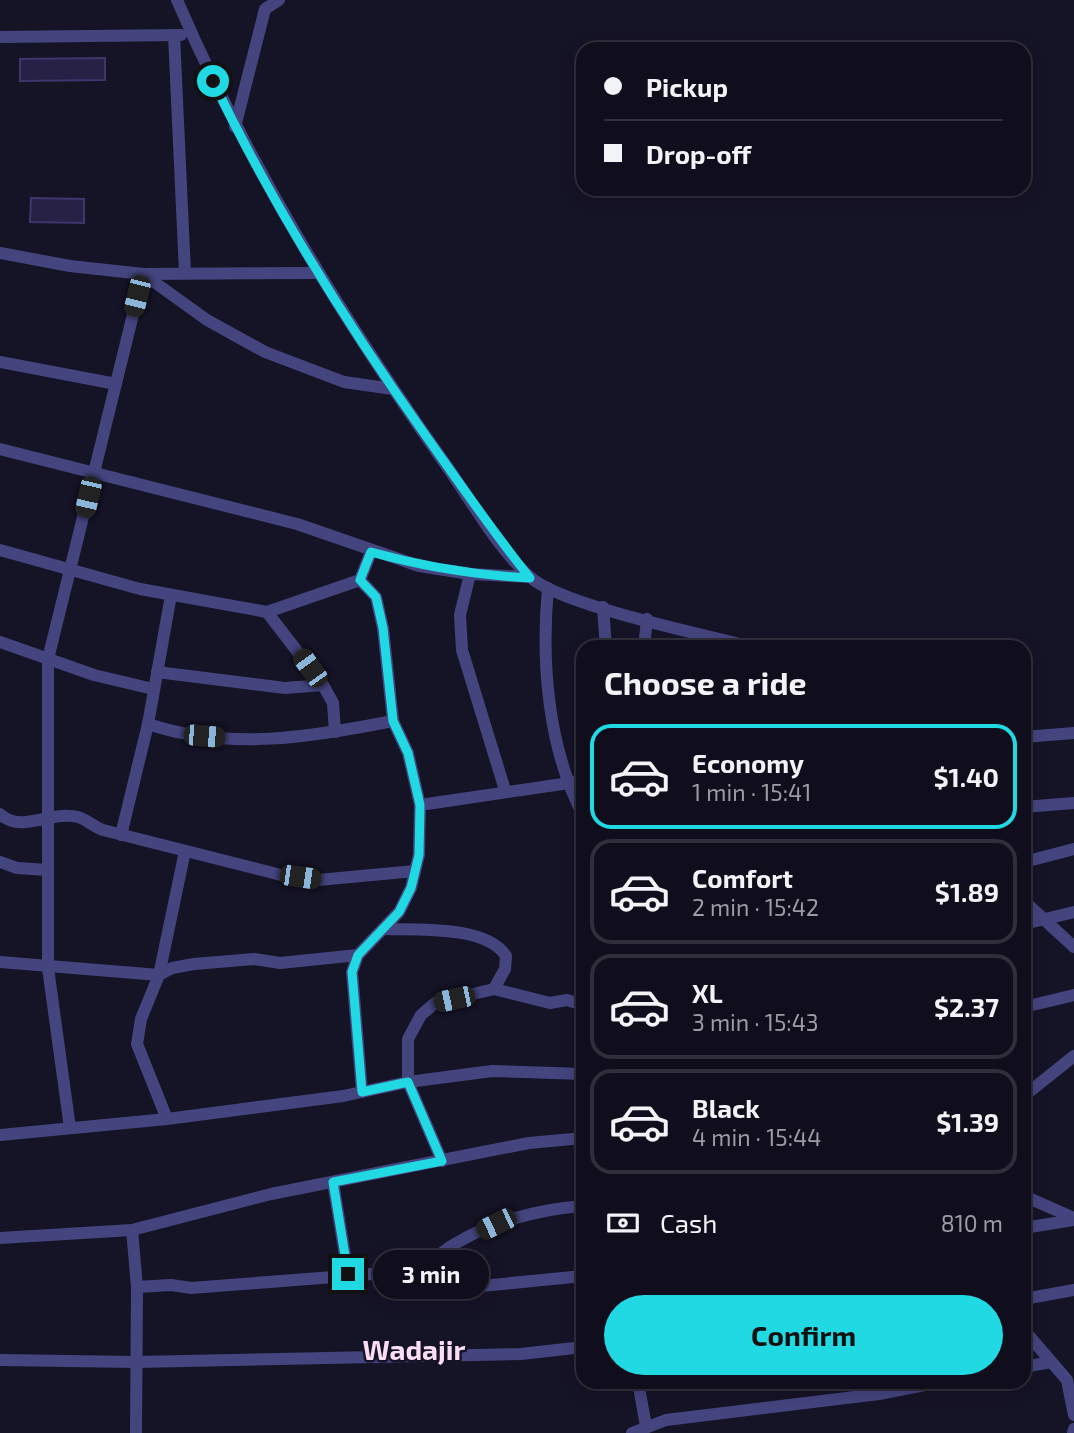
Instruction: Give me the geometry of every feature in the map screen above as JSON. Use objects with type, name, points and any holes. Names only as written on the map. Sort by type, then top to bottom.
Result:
[{"type":"street","points":[[177,0],[235,127],[316,273],[393,389],[502,543],[530,578],[548,588],[603,607],[726,640]]},
{"type":"street","points":[[235,127],[265,9],[279,0]]},
{"type":"street","points":[[174,35],[185,273]]},
{"type":"street","points":[[0,37],[192,35]]},
{"type":"street","points":[[0,253],[70,266],[143,274],[316,273]]},
{"type":"street","points":[[70,1128],[48,968],[48,659],[143,274]]},
{"type":"street","points":[[143,274],[207,320],[265,352],[344,382],[393,389]]},
{"type":"street","points":[[0,362],[116,384]]},
{"type":"street","points":[[0,449],[297,524],[371,552],[419,566],[470,574],[530,578]]},
{"type":"street","points":[[0,550],[171,595],[267,612],[360,580],[371,552]]},
{"type":"street","points":[[470,574],[460,615],[462,650],[505,790]]},
{"type":"street","points":[[360,580],[376,597],[383,628],[393,721],[408,753],[420,805],[419,855],[411,888],[399,912],[358,955],[352,972],[362,1092]]},
{"type":"street","points":[[548,588],[543,639],[555,728],[566,783],[576,802]]},
{"type":"street","points":[[121,835],[149,724],[171,595]]},
{"type":"street","points":[[603,607],[605,640]]},
{"type":"street","points":[[267,612],[323,685],[332,703],[335,732]]},
{"type":"street","points":[[645,640],[647,619]]},
{"type":"street","points":[[0,642],[94,676],[153,689]]},
{"type":"street","points":[[157,672],[285,688],[323,685]]},
{"type":"street","points":[[149,724],[177,734],[256,740],[335,732],[393,721]]},
{"type":"street","points":[[1031,738],[1074,733]]},
{"type":"street","points":[[420,805],[505,790],[576,782]]},
{"type":"street","points":[[1031,806],[1074,803]]},
{"type":"street","points":[[0,814],[5,819],[30,823],[49,816],[79,817],[91,826],[121,835],[281,874],[318,880],[415,871]]},
{"type":"street","points":[[1031,860],[1074,849]]},
{"type":"street","points":[[167,1119],[137,1044],[141,1019],[159,975],[185,851]]},
{"type":"street","points":[[0,862],[17,868],[48,870]]},
{"type":"street","points":[[1031,908],[1074,947]]},
{"type":"street","points":[[1031,923],[1074,912]]},
{"type":"street","points":[[383,929],[463,933],[490,942],[506,956],[505,969],[494,989]]},
{"type":"street","points":[[0,962],[159,975],[172,968],[194,964],[254,959],[280,963],[358,955]]},
{"type":"street","points":[[442,1161],[408,1082],[408,1039],[421,1015],[435,1003],[494,989],[550,1003],[567,1000],[576,1003]]},
{"type":"street","points":[[1031,1005],[1074,995]]},
{"type":"street","points":[[1031,1090],[1074,1056]]},
{"type":"street","points":[[0,1135],[167,1119],[492,1071],[576,1074]]},
{"type":"street","points":[[0,1238],[132,1230],[333,1182],[529,1143],[576,1139]]},
{"type":"street","points":[[333,1182],[348,1274]]},
{"type":"street","points":[[1031,1199],[1074,1219]]},
{"type":"street","points":[[137,1287],[171,1285],[191,1288],[424,1269],[452,1245],[496,1224],[576,1206]]},
{"type":"street","points":[[1031,1227],[1074,1219]]},
{"type":"street","points":[[132,1230],[137,1287],[136,1433]]},
{"type":"street","points":[[424,1269],[444,1283],[471,1287],[576,1277]]},
{"type":"street","points":[[1031,1298],[1074,1290]]},
{"type":"street","points":[[1031,1338],[1066,1380],[1073,1406]]},
{"type":"street","points":[[0,1360],[137,1362],[521,1354],[576,1348]]},
{"type":"street","points":[[1031,1366],[1051,1362]]},
{"type":"street","points":[[639,1389],[646,1426]]},
{"type":"street","points":[[632,1433],[666,1420],[871,1389]]},
{"type":"building","points":[[105,58],[105,80],[20,81],[20,59]]},
{"type":"building","points":[[31,198],[84,199],[84,223],[30,222]]},
{"type":"district","name":"Wadajir","points":[[414,1349]]},
{"type":"route","points":[[213,81],[235,127],[316,273],[393,389],[502,543],[530,578],[470,574],[419,566],[371,552],[360,580],[376,597],[383,628],[393,721],[408,753],[420,805],[419,855],[411,888],[399,912],[358,955],[352,972],[362,1092],[408,1082],[442,1161],[333,1182],[348,1274]]}]
